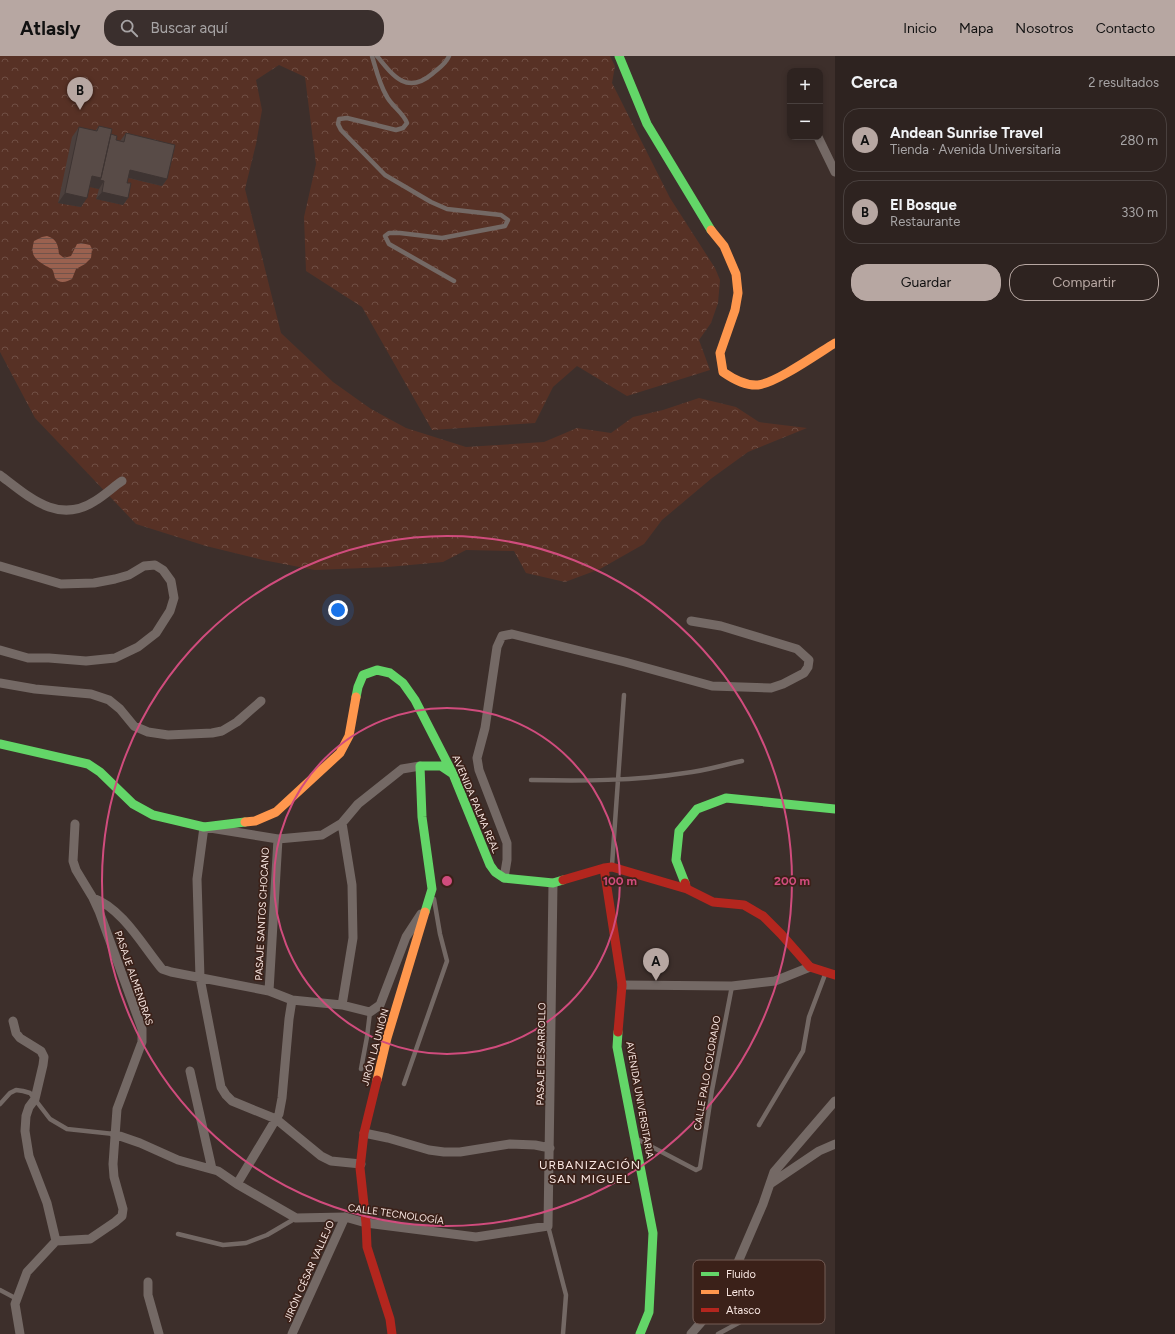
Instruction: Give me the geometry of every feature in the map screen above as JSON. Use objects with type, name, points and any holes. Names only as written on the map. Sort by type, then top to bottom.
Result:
[{"type":"main road","points":[[619,56],[647,124],[712,231],[724,246],[736,274],[738,293],[735,310],[720,353],[723,372],[737,382],[758,385],[780,376],[835,343]]},
{"type":"main road","name":"AVENIDA PALMA REAL","points":[[0,744],[88,764],[100,772],[133,804],[153,815],[204,827],[255,822],[276,812],[340,753],[349,736],[358,687],[363,675],[377,670],[390,673],[403,683],[415,700],[453,774],[490,865],[495,872],[504,878]]},
{"type":"main road","points":[[420,766],[441,766],[453,774]]},
{"type":"main road","name":"JIRÓN LA UNIÓN","points":[[392,1334],[390,1319],[367,1248],[361,1164],[364,1133],[387,1038],[432,889],[422,817],[420,766]]},
{"type":"main road","points":[[687,889],[676,860],[679,831],[697,809],[726,798],[835,809]]},
{"type":"main road","points":[[504,878],[554,884],[608,867],[687,889],[713,902],[744,905],[763,916],[782,934],[810,968],[835,975]]},
{"type":"main road","name":"AVENIDA UNIVERSITARIA","points":[[608,867],[622,985],[618,1047],[653,1234],[649,1312],[640,1334]]},
{"type":"street","points":[[819,140],[835,172]]},
{"type":"street","points":[[0,475],[29,496],[47,506],[63,511],[78,509],[95,502],[122,481]]},
{"type":"street","points":[[0,566],[54,582],[68,584],[94,583],[115,580],[129,575],[144,566],[155,565],[163,570],[172,581],[174,598],[170,611],[156,633],[138,646],[115,658],[86,660],[28,658],[0,650]]},
{"type":"street","points":[[504,878],[507,860],[507,843],[479,770],[477,758],[485,728],[497,647],[502,636],[512,634],[625,662],[712,686],[771,688],[783,684],[804,672],[808,667],[809,660],[797,649],[721,626],[691,621]]},
{"type":"street","points":[[0,683],[36,689],[100,696],[109,700],[120,709],[134,726],[148,732],[168,735],[222,732],[237,722],[261,701]]},
{"type":"street","points":[[361,1164],[331,1161],[321,1156],[276,1118],[232,1101],[221,1087],[200,978],[197,879],[204,827],[278,839],[322,835],[342,823],[358,804],[402,769],[420,766]]},
{"type":"street","points":[[342,823],[352,885],[353,925],[351,957],[342,1005]]},
{"type":"street","name":"PASAJE ALMENDRAS","points":[[56,1241],[90,1239],[122,1216],[123,1209],[114,1177],[113,1164],[116,1109],[142,1042],[142,1029],[93,898],[76,870],[74,861],[75,824]]},
{"type":"street","name":"PASAJE SANTOS CHOCANO","points":[[269,991],[278,839]]},
{"type":"street","name":"PASAJE DESARROLLO","points":[[548,1226],[554,884]]},
{"type":"street","points":[[93,898],[102,901],[121,915],[162,969],[269,991],[292,1000],[342,1005],[370,1012],[380,1005],[406,937],[426,907]]},
{"type":"street","points":[[622,985],[732,986],[775,982],[810,968]]},
{"type":"street","points":[[237,1184],[279,1114],[292,1000]]},
{"type":"street","points":[[13,1021],[16,1033],[20,1038],[40,1050],[44,1057],[35,1099],[29,1107],[26,1116],[25,1131],[29,1156],[47,1202],[56,1241],[27,1272],[15,1304],[20,1334]]},
{"type":"street","points":[[190,1071],[212,1169]]},
{"type":"street","points":[[739,1260],[764,1204],[774,1172],[835,1101]]},
{"type":"street","points":[[364,1133],[388,1138],[429,1150],[444,1152],[460,1152],[510,1144],[535,1145],[550,1148]]},
{"type":"street","name":"CALLE TECNOLOGÍA","points":[[114,1134],[140,1143],[178,1160],[218,1171],[237,1184],[296,1218],[345,1218],[366,1223],[476,1237],[548,1226]]},
{"type":"street","points":[[770,1184],[819,1151],[835,1144]]},
{"type":"street","name":"JIRÓN CÉSAR VALLEJO","points":[[292,1334],[345,1218]]},
{"type":"street","points":[[148,1282],[148,1295],[159,1334]]},
{"type":"street","points":[[691,1334],[700,1324]]},
{"type":"lane","points":[[372,56],[386,96],[405,117],[407,123],[403,128],[396,130],[348,118],[339,119],[338,124],[341,130],[385,175],[431,202],[447,209],[501,215],[508,220],[505,226],[442,238],[400,233],[389,233],[384,236],[390,244],[454,281]]},
{"type":"lane","points":[[378,56],[391,74],[401,81],[414,84],[425,80],[446,62],[449,56]]},
{"type":"lane","points":[[608,867],[618,780],[624,695]]},
{"type":"lane","points":[[531,780],[618,780],[685,773],[742,761]]},
{"type":"lane","points":[[404,1084],[447,961],[440,934],[432,889]]},
{"type":"lane","points":[[759,1125],[803,1051],[809,1017],[826,972]]},
{"type":"lane","name":"CALLE PALO COLORADO","points":[[634,1138],[696,1170],[700,1168],[712,1090],[732,986]]},
{"type":"lane","points":[[361,1069],[370,1012]]},
{"type":"lane","points":[[0,1104],[10,1093],[16,1090],[30,1093],[50,1119],[67,1130],[114,1134]]},
{"type":"lane","points":[[178,1234],[223,1245],[246,1242],[267,1235],[296,1218]]},
{"type":"lane","points":[[548,1226],[566,1295],[563,1334]]},
{"type":"lane","points":[[0,1290],[17,1299]]},
{"type":"lane","points":[[718,1334],[737,1324]]},
{"type":"green space","points":[[0,56],[610,56],[615,66],[612,83],[670,198],[715,268],[720,280],[718,303],[711,323],[699,340],[710,370],[627,396],[577,366],[553,387],[535,423],[432,430],[362,307],[306,271],[304,217],[316,164],[305,77],[279,65],[256,80],[262,110],[256,144],[245,189],[281,333],[333,382],[371,409],[406,428],[466,447],[544,442],[577,428],[611,433],[633,417],[663,410],[699,398],[736,407],[759,422],[807,428],[748,452],[712,478],[662,520],[644,544],[600,569],[565,582],[526,573],[514,551],[466,550],[443,562],[388,567],[315,570],[263,560],[206,546],[136,524],[35,418],[0,352]]},
{"type":"shaded area","points":[[47,236],[55,241],[59,254],[64,258],[71,256],[77,244],[81,243],[90,245],[92,249],[91,258],[85,264],[76,269],[72,279],[65,282],[57,280],[52,269],[36,259],[34,256],[34,241]]},
{"type":"building","points":[[99,126],[112,129],[101,178],[92,176],[87,198],[65,193],[79,127],[97,131]]},
{"type":"building","points":[[126,133],[175,145],[167,179],[130,170],[127,183],[131,183],[128,198],[102,192],[104,181],[100,180],[111,134],[117,136],[116,140],[124,142]]},
{"type":"traffic: fast","points":[[619,56],[647,124],[711,230]]},
{"type":"traffic: fast","points":[[356,697],[363,675],[377,670],[390,673],[403,683],[415,700],[453,774],[490,865],[495,872],[504,878],[553,883],[563,880]]},
{"type":"traffic: fast","points":[[0,744],[88,764],[100,772],[133,804],[153,815],[204,827],[245,822]]},
{"type":"traffic: fast","points":[[425,912],[432,889],[422,817],[420,766],[441,766],[453,774]]},
{"type":"traffic: fast","points":[[685,883],[676,860],[679,831],[697,809],[726,798],[835,809]]},
{"type":"traffic: fast","points":[[618,1032],[617,1047],[653,1233],[649,1312],[640,1334]]},
{"type":"traffic: slow","points":[[711,230],[724,246],[736,274],[738,293],[735,310],[720,353],[723,372],[744,383],[753,385],[766,383],[786,374],[835,343]]},
{"type":"traffic: slow","points":[[245,822],[255,821],[276,812],[340,753],[349,736],[356,697]]},
{"type":"traffic: slow","points":[[377,1080],[387,1038],[425,912]]},
{"type":"traffic: jam","points":[[563,880],[612,867],[687,889]]},
{"type":"traffic: jam","points":[[604,868],[622,985],[618,1032]]},
{"type":"traffic: jam","points":[[685,883],[687,889],[713,902],[744,905],[763,916],[810,967],[835,975]]},
{"type":"traffic: jam","points":[[377,1080],[364,1133],[360,1168],[367,1247],[390,1319],[392,1334]]},
{"type":"place","name":"El Bosque","points":[[80,110]]},
{"type":"place","name":"Andean Sunrise Travel","points":[[656,981]]},
{"type":"district","name":"URBANIZACIÓN SAN MIGUEL","points":[[590,1172]]}]
